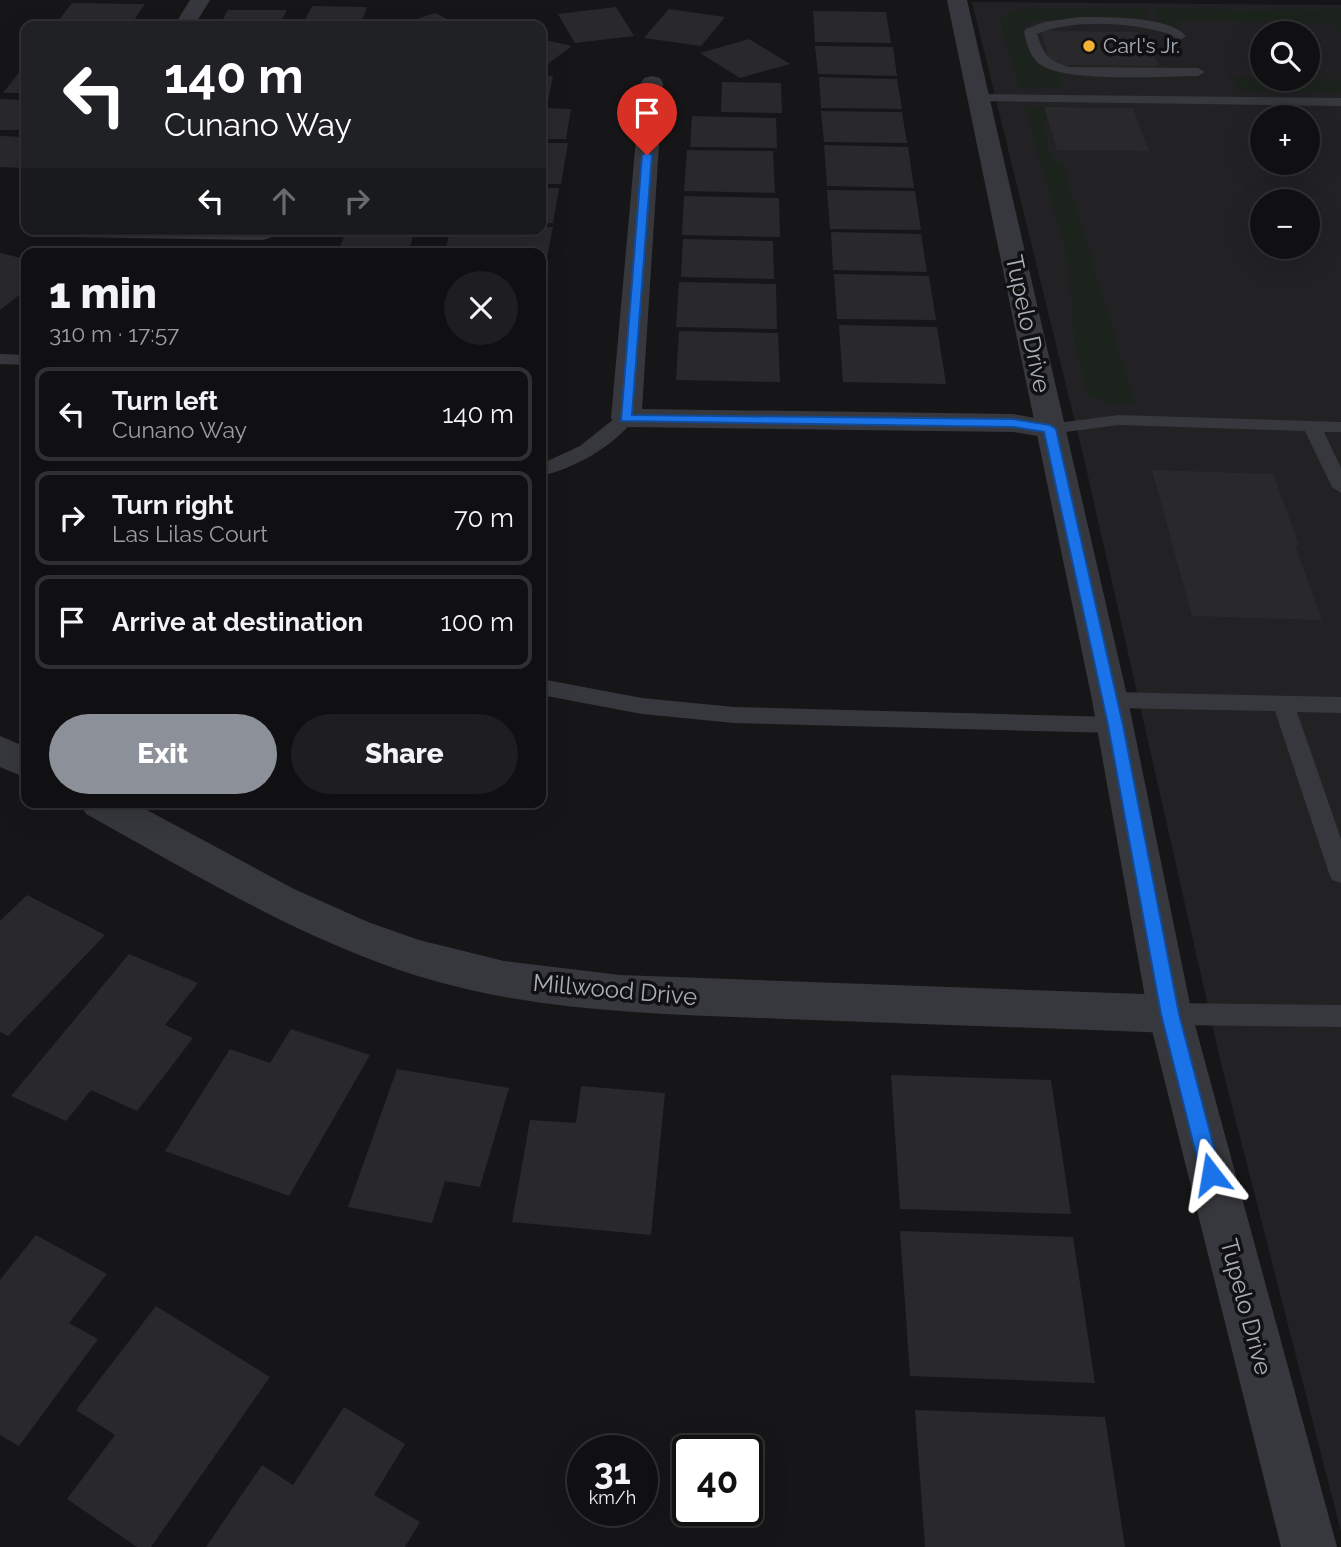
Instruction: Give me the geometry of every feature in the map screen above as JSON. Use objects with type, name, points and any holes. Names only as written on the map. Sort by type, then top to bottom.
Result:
[{"type":"street","points":[[187,21],[200,0]]},
{"type":"street","name":"Tupelo Drive","points":[[957,0],[1113,713],[1170,1014],[1309,1547]]},
{"type":"street","points":[[652,83],[625,418],[1013,423],[1050,429]]},
{"type":"street","points":[[0,750],[21,761]]},
{"type":"street","name":"Millwood Drive","points":[[109,808],[326,923],[392,950],[464,971],[541,986],[621,994],[1170,1014]]},
{"type":"lane","points":[[1180,36],[1173,30],[1114,23],[1056,23],[1042,25],[1030,32],[1039,60],[1068,71],[1198,72]]},
{"type":"lane","points":[[980,98],[1341,102]]},
{"type":"lane","points":[[0,359],[21,360]]},
{"type":"lane","points":[[546,469],[564,465],[582,456],[625,418]]},
{"type":"lane","points":[[1050,429],[1119,420],[1341,427]]},
{"type":"lane","points":[[1312,426],[1341,487]]},
{"type":"lane","points":[[546,688],[642,706],[734,715],[1113,713],[1283,704],[1341,705]]},
{"type":"lane","points":[[1283,704],[1341,873]]},
{"type":"lane","points":[[1170,1014],[1341,1016]]},
{"type":"shaded area","points":[[972,2],[1341,5],[1341,1532],[1220,1059],[1085,463]]},
{"type":"shaded area","points":[[1152,7],[1341,9],[1341,34],[1333,24],[1320,24],[1320,21],[1178,21],[1179,28],[1160,23]]},
{"type":"shaded area","points":[[1146,9],[1150,19],[1038,20],[1028,23],[1021,29],[1036,63],[1058,73],[1063,87],[1019,88],[1000,21],[1014,10]]},
{"type":"shaded area","points":[[1231,78],[1250,78],[1250,91],[1320,91],[1320,79],[1341,79],[1341,93],[1244,91],[1240,90]]},
{"type":"shaded area","points":[[1025,106],[1063,106],[1045,117],[1046,121],[1041,121],[1048,138],[1045,146],[1052,152],[1053,161],[1063,164],[1135,404],[1116,404],[1088,396],[1075,346],[1068,261]]},
{"type":"building","points":[[72,3],[145,4],[133,21],[58,21]]},
{"type":"building","points":[[312,6],[367,7],[362,21],[304,21]]},
{"type":"building","points":[[616,7],[634,36],[575,43],[558,14]]},
{"type":"building","points":[[669,9],[725,17],[701,46],[644,38]]},
{"type":"building","points":[[228,10],[287,10],[282,21],[222,21]]},
{"type":"building","points":[[813,11],[886,12],[891,43],[815,42]]},
{"type":"building","points":[[435,13],[451,21],[410,21]]},
{"type":"building","points":[[1041,31],[1138,32],[1145,48],[1151,48],[1159,66],[1051,65]]},
{"type":"building","points":[[749,39],[790,64],[740,78],[700,53]]},
{"type":"building","points":[[546,40],[572,46],[546,65]]},
{"type":"building","points":[[815,46],[893,47],[897,76],[818,74]]},
{"type":"building","points":[[21,70],[21,93],[3,93]]},
{"type":"building","points":[[546,75],[553,76],[547,105]]},
{"type":"building","points":[[819,77],[897,79],[902,109],[821,108]]},
{"type":"building","points":[[722,82],[781,83],[782,113],[721,112]]},
{"type":"building","points":[[0,99],[21,100],[21,130],[0,130]]},
{"type":"building","points":[[1044,107],[1133,108],[1149,151],[1057,150]]},
{"type":"building","points":[[546,108],[571,109],[566,139],[546,139]]},
{"type":"building","points":[[821,111],[902,112],[907,143],[824,142]]},
{"type":"building","points":[[692,116],[776,118],[777,148],[690,147]]},
{"type":"building","points":[[0,136],[21,137],[21,168],[0,167]]},
{"type":"building","points":[[546,143],[568,143],[561,184],[546,184]]},
{"type":"building","points":[[824,145],[908,147],[914,188],[827,186]]},
{"type":"building","points":[[687,150],[773,151],[775,193],[684,191]]},
{"type":"building","points":[[546,188],[559,188],[553,223],[546,223]]},
{"type":"building","points":[[827,190],[915,191],[921,230],[830,229]]},
{"type":"building","points":[[684,196],[779,198],[780,237],[682,235]]},
{"type":"building","points":[[546,227],[553,227],[546,263],[546,248],[446,248],[449,235],[546,235]]},
{"type":"building","points":[[831,232],[921,234],[927,272],[833,270]]},
{"type":"building","points":[[345,235],[413,235],[410,248],[340,248]]},
{"type":"building","points":[[683,239],[773,241],[774,279],[681,277]]},
{"type":"building","points":[[0,253],[21,258],[21,294],[0,310]]},
{"type":"building","points":[[834,274],[929,276],[936,320],[837,319]]},
{"type":"building","points":[[679,282],[776,284],[777,329],[676,327]]},
{"type":"building","points":[[839,325],[937,327],[946,384],[843,382]]},
{"type":"building","points":[[679,331],[778,333],[780,382],[676,380]]},
{"type":"building","points":[[1152,470],[1273,474],[1322,620],[1192,616]]},
{"type":"building","points":[[27,895],[105,935],[8,1036],[0,1032],[0,921]]},
{"type":"building","points":[[129,954],[198,983],[165,1025],[193,1038],[137,1111],[91,1090],[66,1121],[11,1096]]},
{"type":"building","points":[[291,1029],[370,1055],[289,1196],[165,1151],[230,1049],[270,1063]]},
{"type":"building","points":[[397,1069],[509,1088],[480,1187],[445,1181],[432,1223],[348,1207]]},
{"type":"building","points":[[891,1075],[1051,1080],[1071,1214],[900,1209]]},
{"type":"building","points":[[581,1086],[665,1093],[651,1235],[512,1222],[530,1120],[576,1123]]},
{"type":"building","points":[[900,1231],[1073,1237],[1095,1383],[910,1376]]},
{"type":"building","points":[[36,1235],[107,1274],[69,1323],[98,1339],[19,1446],[0,1435],[0,1280]]},
{"type":"building","points":[[156,1306],[270,1377],[151,1547],[137,1547],[67,1499],[115,1435],[76,1410]]},
{"type":"building","points":[[344,1407],[405,1444],[374,1495],[420,1522],[405,1547],[206,1547],[262,1465],[293,1485]]},
{"type":"building","points":[[915,1410],[1105,1417],[1125,1547],[925,1547]]},
{"type":"place","name":"Carl's Jr.","points":[[1089,46]]},
{"type":"route","points":[[647,155],[625,418],[1013,423],[1050,429],[1116,725],[1170,1014],[1211,1174]]}]
